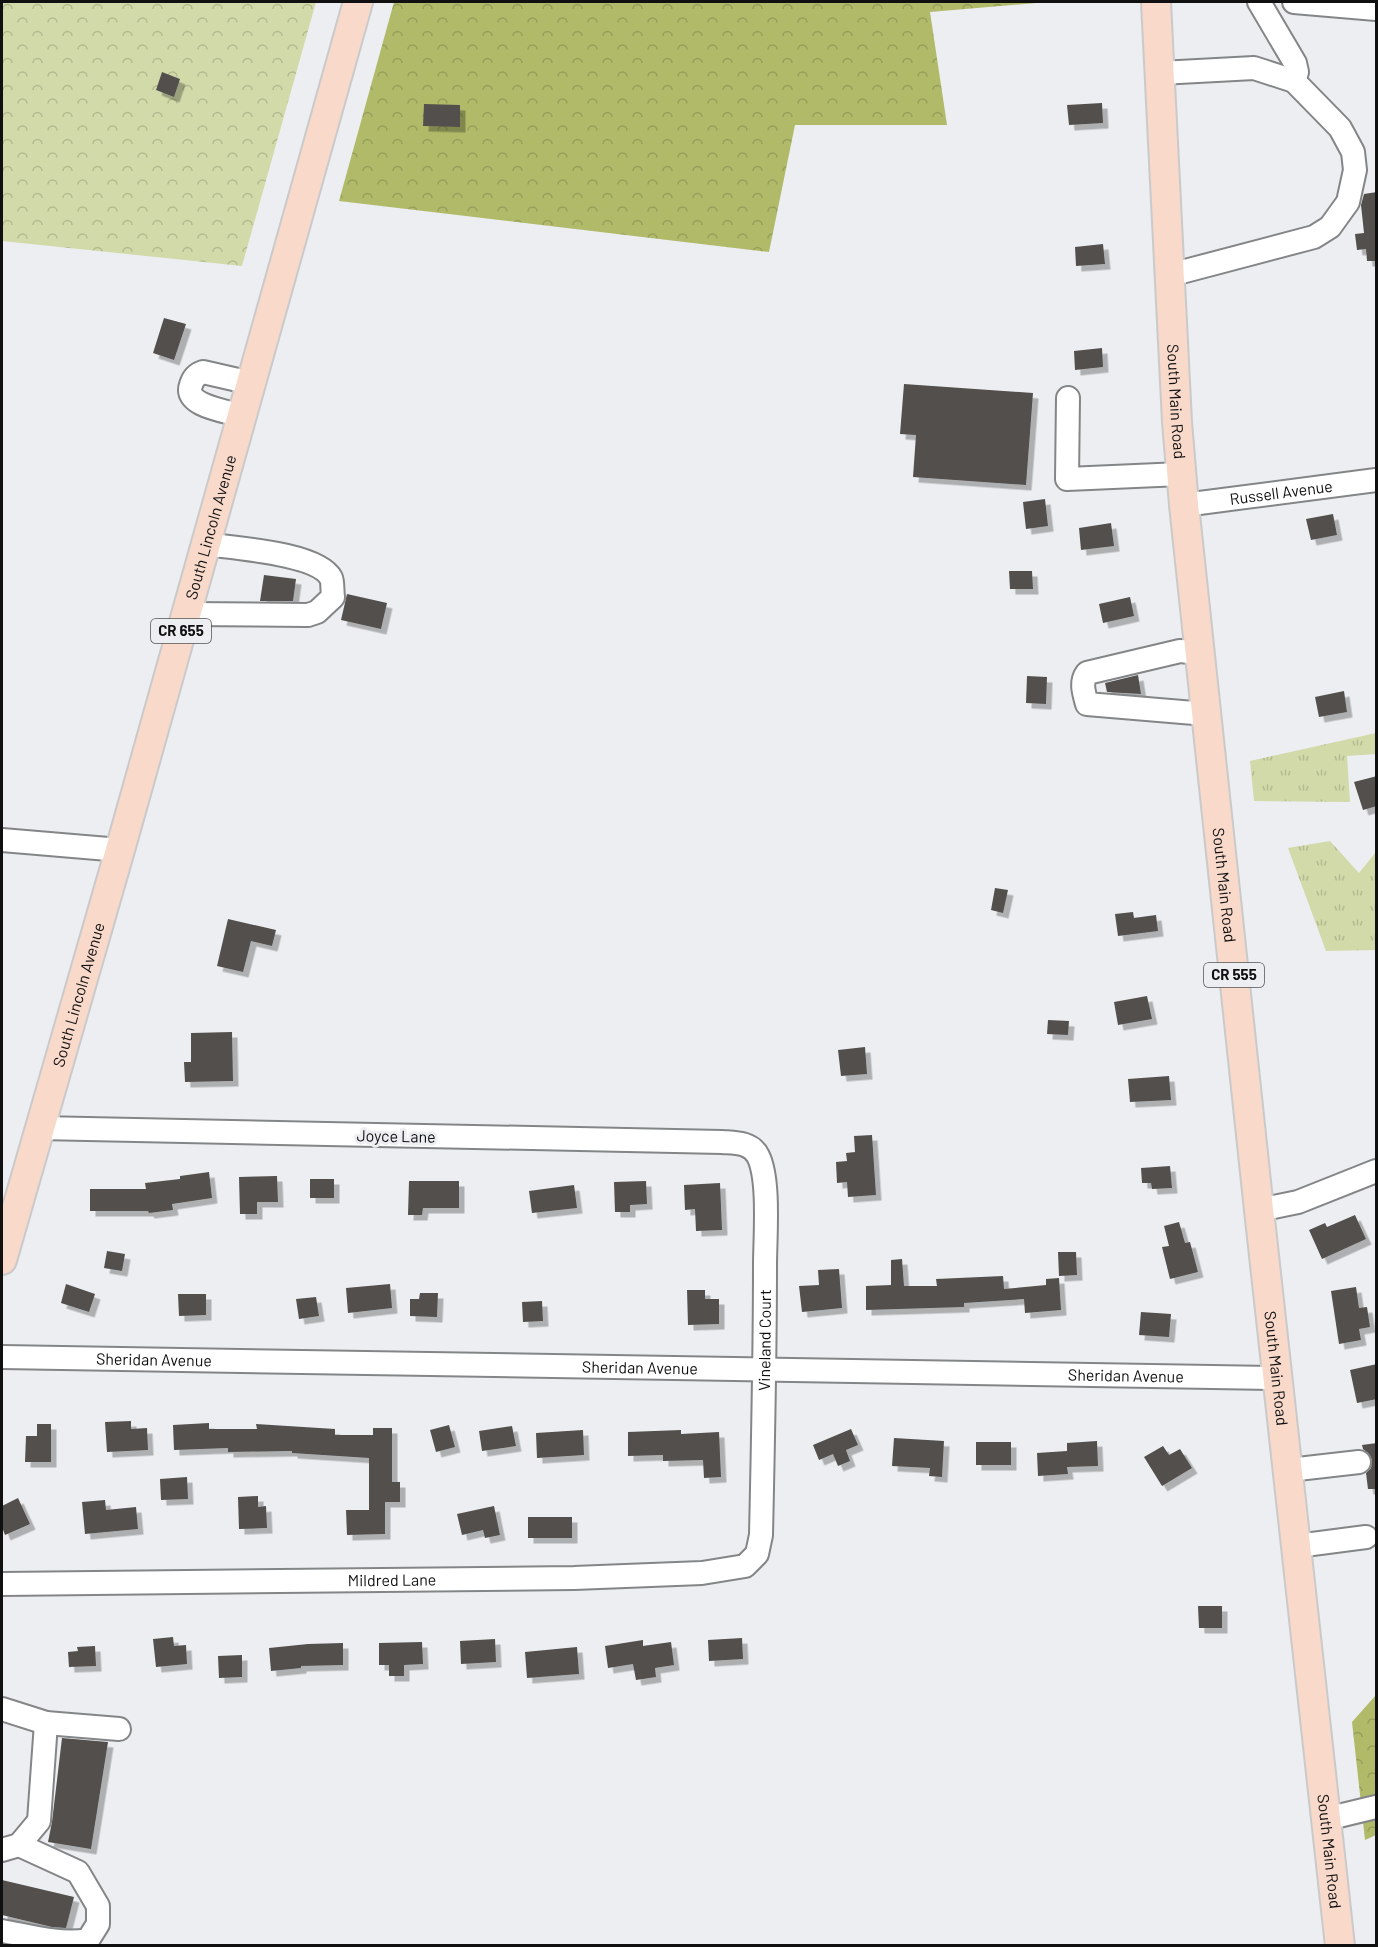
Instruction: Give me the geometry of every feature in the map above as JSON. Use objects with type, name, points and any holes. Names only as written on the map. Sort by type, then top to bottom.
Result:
[{"type":"main road","name":"South Lincoln Avenue","points":[[2,1260],[358,2]]},
{"type":"main road","name":"South Main Road","points":[[1156,2],[1177,422],[1184,505],[1258,1210],[1340,1946]]},
{"type":"street","points":[[1259,2],[1295,63],[1297,72],[1294,81]]},
{"type":"street","points":[[1294,2],[1377,9]]},
{"type":"street","points":[[1160,73],[1254,68],[1294,81],[1340,129],[1353,152],[1356,170],[1348,202],[1330,227],[1314,237],[1170,275]]},
{"type":"street","points":[[242,416],[195,401],[190,394],[190,386],[197,374],[203,372],[251,383]]},
{"type":"street","points":[[1068,398],[1067,479],[1182,474]]},
{"type":"street","name":"Russell Avenue","points":[[1184,505],[1377,480]]},
{"type":"street","points":[[186,614],[308,615],[317,612],[333,597],[332,579],[319,565],[300,558],[205,544]]},
{"type":"street","points":[[1199,653],[1180,651],[1087,673],[1083,678],[1083,691],[1087,704],[1206,714]]},
{"type":"street","points":[[2,840],[120,849]]},
{"type":"street","name":"Joyce Lane","points":[[39,1128],[722,1142],[738,1143],[752,1149]]},
{"type":"street","name":"Vineland Court","points":[[752,1149],[758,1154],[764,1188],[765,1369],[761,1536]]},
{"type":"street","points":[[1258,1210],[1298,1202],[1377,1171]]},
{"type":"street","name":"Sheridan Avenue","points":[[2,1357],[1278,1378]]},
{"type":"street","points":[[1288,1470],[1359,1462]]},
{"type":"street","name":"Mildred Lane","points":[[2,1584],[574,1578],[702,1573],[745,1566],[757,1554],[761,1536]]},
{"type":"street","points":[[1297,1546],[1366,1537]]},
{"type":"street","points":[[2,1709],[46,1723],[119,1730]]},
{"type":"street","points":[[2,1931],[63,1942],[77,1942],[88,1940],[98,1924],[98,1906],[78,1872],[10,1848],[39,1821],[46,1723]]},
{"type":"street","points":[[1326,1819],[1377,1807]]},
{"type":"green space","points":[[2,2],[316,2],[242,266],[2,241]]},
{"type":"green space","points":[[394,2],[1049,2],[930,12],[947,125],[795,125],[769,252],[339,201]]},
{"type":"green space","points":[[1376,733],[1376,754],[1347,756],[1350,802],[1254,801],[1250,761]]},
{"type":"green space","points":[[1330,841],[1359,873],[1376,852],[1376,950],[1326,951],[1288,848]]},
{"type":"green space","points":[[1376,1695],[1376,1835],[1365,1840],[1352,1722]]},
{"type":"building","points":[[162,72],[180,79],[174,97],[156,90]]},
{"type":"building","points":[[1102,103],[1103,123],[1069,125],[1067,105]]},
{"type":"building","points":[[424,104],[460,105],[460,127],[423,126]]},
{"type":"building","points":[[1377,192],[1377,261],[1367,261],[1366,249],[1357,250],[1355,234],[1364,233],[1361,205],[1364,194]]},
{"type":"building","points":[[1103,244],[1105,264],[1076,266],[1075,247]]},
{"type":"building","points":[[164,318],[186,324],[174,360],[153,353]]},
{"type":"building","points":[[1102,348],[1103,367],[1075,370],[1074,351]]},
{"type":"building","points":[[904,384],[1033,393],[1026,485],[913,477],[916,435],[900,434]]},
{"type":"building","points":[[1045,499],[1048,526],[1026,529],[1023,502]]},
{"type":"building","points":[[1333,514],[1337,535],[1311,540],[1306,519]]},
{"type":"building","points":[[1111,523],[1114,546],[1081,550],[1079,528]]},
{"type":"building","points":[[1009,571],[1032,571],[1033,589],[1010,589]]},
{"type":"building","points":[[264,575],[296,579],[293,601],[260,601]]},
{"type":"building","points":[[347,594],[387,603],[381,629],[341,620]]},
{"type":"building","points":[[1130,597],[1134,616],[1103,623],[1099,604]]},
{"type":"building","points":[[1138,675],[1141,694],[1107,692],[1105,683]]},
{"type":"building","points":[[1027,676],[1047,677],[1046,704],[1026,703]]},
{"type":"building","points":[[1344,691],[1347,712],[1319,717],[1315,697]]},
{"type":"building","points":[[1377,776],[1377,806],[1363,810],[1354,782]]},
{"type":"building","points":[[995,888],[1008,890],[1003,913],[991,910]]},
{"type":"building","points":[[1133,912],[1134,918],[1156,915],[1158,931],[1118,936],[1115,914]]},
{"type":"building","points":[[228,919],[276,930],[272,946],[251,941],[243,972],[217,966]]},
{"type":"building","points":[[1147,996],[1152,1019],[1118,1025],[1114,1002]]},
{"type":"building","points":[[1048,1020],[1069,1021],[1068,1035],[1047,1034]]},
{"type":"building","points":[[232,1032],[233,1081],[185,1082],[184,1062],[191,1062],[191,1033]]},
{"type":"building","points":[[865,1047],[867,1074],[841,1076],[838,1050]]},
{"type":"building","points":[[1169,1076],[1171,1100],[1130,1102],[1128,1079]]},
{"type":"building","points":[[872,1135],[876,1195],[848,1197],[847,1182],[837,1183],[836,1162],[847,1161],[846,1153],[855,1152],[854,1136]]},
{"type":"building","points":[[1170,1166],[1172,1188],[1152,1189],[1151,1183],[1142,1183],[1141,1168]]},
{"type":"building","points":[[209,1172],[212,1198],[172,1204],[173,1210],[149,1213],[148,1211],[90,1211],[90,1189],[146,1189],[145,1183],[180,1179],[180,1176]]},
{"type":"building","points":[[277,1176],[278,1202],[257,1202],[257,1214],[240,1214],[239,1177]]},
{"type":"building","points":[[310,1179],[334,1179],[334,1198],[310,1198]]},
{"type":"building","points":[[409,1181],[459,1181],[459,1208],[423,1208],[422,1215],[408,1215]]},
{"type":"building","points":[[646,1181],[647,1204],[630,1205],[630,1212],[615,1212],[614,1182]]},
{"type":"building","points":[[720,1183],[722,1230],[696,1231],[695,1209],[685,1210],[684,1185]]},
{"type":"building","points":[[574,1185],[577,1208],[532,1213],[529,1191]]},
{"type":"building","points":[[1355,1215],[1366,1239],[1322,1259],[1309,1230],[1325,1223],[1327,1227]]},
{"type":"building","points":[[1179,1222],[1185,1243],[1190,1242],[1198,1272],[1170,1279],[1162,1247],[1169,1246],[1164,1226]]},
{"type":"building","points":[[107,1251],[125,1254],[122,1271],[104,1268]]},
{"type":"building","points":[[1058,1252],[1076,1252],[1077,1275],[1059,1276]]},
{"type":"building","points":[[902,1259],[904,1286],[937,1286],[936,1279],[1003,1276],[1004,1289],[1046,1285],[1046,1279],[1059,1278],[1061,1310],[1025,1313],[1024,1299],[964,1303],[964,1307],[866,1310],[866,1286],[891,1285],[891,1260]]},
{"type":"building","points":[[839,1269],[842,1308],[802,1312],[799,1286],[819,1285],[818,1270]]},
{"type":"building","points":[[66,1284],[95,1294],[89,1312],[61,1303]]},
{"type":"building","points":[[390,1284],[392,1308],[348,1313],[346,1288]]},
{"type":"building","points":[[1356,1287],[1359,1308],[1367,1307],[1370,1327],[1359,1329],[1361,1340],[1339,1344],[1331,1291]]},
{"type":"building","points":[[687,1290],[705,1290],[705,1299],[719,1299],[719,1324],[688,1325]]},
{"type":"building","points":[[420,1293],[438,1293],[437,1317],[410,1316],[410,1299],[419,1299]]},
{"type":"building","points":[[178,1294],[206,1294],[206,1315],[179,1316]]},
{"type":"building","points":[[316,1297],[319,1316],[299,1319],[296,1299]]},
{"type":"building","points":[[542,1301],[543,1321],[523,1322],[522,1302]]},
{"type":"building","points":[[1141,1312],[1171,1314],[1169,1337],[1139,1335]]},
{"type":"building","points":[[1377,1364],[1377,1399],[1357,1403],[1350,1370]]},
{"type":"building","points":[[131,1421],[131,1429],[147,1428],[148,1450],[107,1452],[105,1422]]},
{"type":"building","points":[[209,1423],[209,1429],[257,1429],[256,1424],[335,1429],[335,1435],[373,1435],[373,1428],[392,1428],[392,1482],[400,1482],[400,1502],[385,1502],[385,1534],[347,1535],[346,1510],[369,1510],[369,1458],[292,1453],[292,1451],[228,1452],[228,1448],[174,1450],[173,1425]]},
{"type":"building","points":[[37,1424],[51,1424],[51,1462],[25,1462],[26,1436],[37,1436]]},
{"type":"building","points":[[449,1425],[455,1447],[436,1452],[430,1430]]},
{"type":"building","points":[[512,1426],[516,1446],[482,1451],[479,1431]]},
{"type":"building","points":[[851,1429],[858,1445],[846,1450],[850,1461],[838,1466],[833,1454],[819,1460],[813,1445]]},
{"type":"building","points":[[583,1430],[584,1455],[537,1458],[536,1433]]},
{"type":"building","points":[[681,1430],[681,1434],[719,1432],[721,1477],[704,1478],[703,1460],[663,1461],[663,1455],[628,1456],[628,1432]]},
{"type":"building","points":[[894,1438],[944,1441],[942,1477],[929,1476],[930,1468],[892,1466]]},
{"type":"building","points":[[1097,1441],[1098,1466],[1067,1467],[1068,1474],[1038,1476],[1037,1453],[1067,1451],[1067,1443]]},
{"type":"building","points":[[976,1442],[1011,1442],[1011,1465],[976,1465]]},
{"type":"building","points":[[1377,1443],[1377,1489],[1368,1489],[1366,1473],[1371,1468],[1372,1460],[1362,1445]]},
{"type":"building","points":[[1163,1446],[1169,1455],[1180,1449],[1192,1468],[1162,1486],[1144,1457]]},
{"type":"building","points":[[187,1477],[188,1499],[161,1500],[160,1479]]},
{"type":"building","points":[[258,1496],[258,1507],[266,1506],[267,1528],[239,1529],[238,1497]]},
{"type":"building","points":[[18,1498],[30,1524],[5,1535],[2,1527],[2,1506]]},
{"type":"building","points":[[105,1500],[106,1510],[136,1507],[138,1529],[85,1534],[82,1502]]},
{"type":"building","points":[[494,1506],[500,1535],[485,1538],[483,1530],[462,1535],[457,1514]]},
{"type":"building","points":[[528,1517],[572,1517],[572,1538],[528,1538]]},
{"type":"building","points":[[1198,1606],[1222,1606],[1222,1628],[1199,1628]]},
{"type":"building","points":[[173,1637],[174,1646],[186,1645],[187,1664],[156,1667],[153,1639]]},
{"type":"building","points":[[742,1638],[743,1659],[709,1661],[708,1640]]},
{"type":"building","points":[[495,1639],[496,1662],[461,1664],[460,1641]]},
{"type":"building","points":[[643,1640],[643,1646],[671,1642],[674,1665],[655,1668],[656,1677],[636,1680],[633,1664],[608,1668],[605,1646]]},
{"type":"building","points":[[422,1642],[423,1664],[404,1665],[404,1676],[389,1676],[389,1665],[379,1665],[379,1643]]},
{"type":"building","points":[[343,1643],[343,1665],[301,1666],[301,1668],[271,1671],[269,1648]]},
{"type":"building","points":[[95,1646],[96,1666],[69,1667],[68,1652],[78,1651],[77,1647]]},
{"type":"building","points":[[577,1647],[579,1674],[527,1678],[525,1652]]},
{"type":"building","points":[[242,1655],[242,1677],[219,1678],[218,1656]]},
{"type":"building","points":[[62,1738],[108,1742],[91,1849],[48,1842]]},
{"type":"building","points":[[2,1880],[74,1897],[66,1928],[52,1927],[2,1915]]}]
